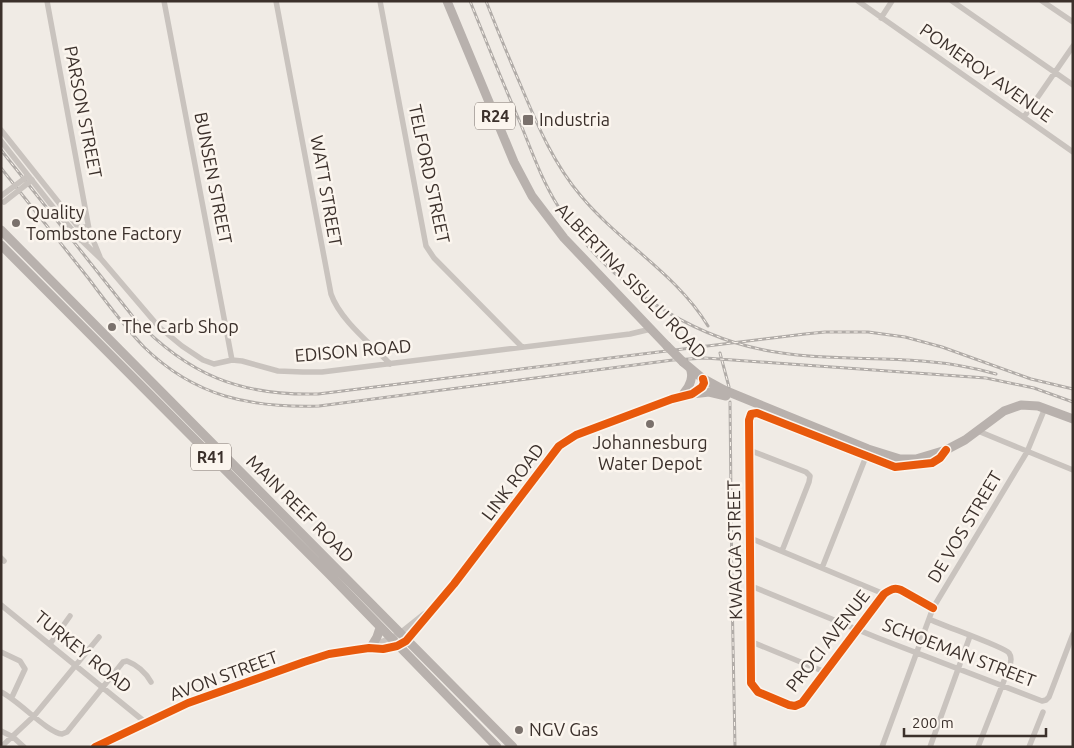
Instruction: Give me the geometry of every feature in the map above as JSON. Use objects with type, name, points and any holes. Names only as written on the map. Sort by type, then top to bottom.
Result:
[{"type":"main road","name":"ALBERTINA SISULU ROAD","points":[[447,1],[514,162],[532,196],[564,238],[667,346],[702,379],[867,453],[891,458],[922,458],[946,450],[1011,408],[1026,405],[1045,408],[1073,419]]},
{"type":"main road","name":"MAIN REEF ROAD","points":[[1,230],[86,317],[380,628],[497,747]]},
{"type":"main road","name":"MAIN REEF ROAD","points":[[1,245],[79,324],[403,637],[513,747]]},
{"type":"main road","points":[[79,324],[86,317]]},
{"type":"main road","points":[[686,365],[692,375],[688,393],[714,393],[773,410]]},
{"type":"main road","points":[[370,647],[377,637],[380,628]]},
{"type":"street","name":"PARSON STREET","points":[[47,1],[88,217],[81,231]]},
{"type":"street","name":"BUNSEN STREET","points":[[164,1],[232,360]]},
{"type":"street","name":"WATT STREET","points":[[276,1],[331,294],[344,316],[390,364]]},
{"type":"street","name":"TELFORD STREET","points":[[380,1],[426,246],[434,258],[522,347]]},
{"type":"street","name":"POMEROY AVENUE","points":[[858,1],[1073,152]]},
{"type":"street","points":[[881,18],[892,1]]},
{"type":"street","points":[[952,1],[1073,85]]},
{"type":"street","points":[[1042,1],[1073,22]]},
{"type":"street","points":[[1024,117],[1073,46]]},
{"type":"street","name":"EDISON ROAD","points":[[1,130],[101,259],[150,318],[182,346],[209,363],[214,364],[232,360],[278,370],[303,372],[390,364],[630,334],[651,329]]},
{"type":"street","points":[[1,141],[66,223],[81,231],[87,240],[91,235]]},
{"type":"street","points":[[2,202],[30,178]]},
{"type":"street","name":"EDISON ROAD","points":[[81,231],[91,235],[101,259]]},
{"type":"street","points":[[696,379],[702,379],[704,383],[702,387],[688,393],[696,379]]},
{"type":"street","name":"LINK ROAD","points":[[403,637],[424,614],[430,612],[454,584],[559,446],[576,435],[688,393]]},
{"type":"street","name":"DE VOS STREET","points":[[882,747],[933,608],[1027,452],[1045,408]]},
{"type":"street","name":"KWAGGA STREET","points":[[790,704],[758,692],[751,683],[750,417],[753,413],[757,413],[867,453]]},
{"type":"street","points":[[978,431],[1073,470]]},
{"type":"street","points":[[749,450],[806,472],[810,476],[782,551]]},
{"type":"street","points":[[822,568],[867,453]]},
{"type":"street","points":[[750,538],[822,568],[887,592],[896,589],[902,590],[933,608]]},
{"type":"street","name":"SCHOEMAN STREET","points":[[751,586],[1042,701],[1050,697],[1073,634]]},
{"type":"street","name":"PROCI AVENUE","points":[[790,704],[795,706],[802,703],[887,592]]},
{"type":"street","name":"TURKEY ROAD","points":[[1,605],[145,722]]},
{"type":"street","points":[[50,644],[70,616]]},
{"type":"street","points":[[929,619],[1006,649],[1011,658],[1003,685],[978,747]]},
{"type":"street","points":[[930,747],[970,636]]},
{"type":"street","points":[[1,747],[34,716],[99,637]]},
{"type":"street","points":[[394,642],[403,637]]},
{"type":"street","points":[[394,642],[403,637]]},
{"type":"street","name":"AVON STREET","points":[[370,647],[383,649],[394,642]]},
{"type":"street","name":"AVON STREET","points":[[95,747],[188,703],[318,657],[394,642]]},
{"type":"street","points":[[752,642],[825,672]]},
{"type":"street","points":[[1,652],[20,661],[25,669],[12,697]]},
{"type":"street","points":[[1,692],[12,697],[54,732],[59,734],[64,733],[123,662],[127,661],[145,674],[152,682]]},
{"type":"street","points":[[1029,747],[1043,712]]},
{"type":"street","points":[[1,731],[13,737],[24,747]]},
{"type":"railway","points":[[470,1],[546,185],[558,206],[578,234],[601,260],[626,283],[654,304],[684,322],[716,336],[782,353],[834,358],[931,362],[969,367],[996,374]]},
{"type":"railway","points":[[486,1],[533,115],[546,143],[562,170],[596,213],[680,290],[708,326]]},
{"type":"railway","points":[[1,150],[134,318],[154,338],[195,368],[240,386],[290,394],[318,394],[805,334],[868,332],[905,337],[942,347],[1031,379],[1073,389]]},
{"type":"railway","points":[[1,168],[115,314],[144,347],[183,378],[225,396],[247,401],[270,405],[319,406],[673,360],[705,358],[986,378],[1034,388],[1073,402]]},
{"type":"railway","points":[[720,353],[729,387]]},
{"type":"railway","points":[[730,402],[735,747]]},
{"type":"cycle path","points":[[95,747],[188,703],[304,662],[329,654],[369,648],[383,649],[397,646],[406,641],[454,584],[559,446],[576,435],[672,399],[692,394],[702,387],[703,379]]},
{"type":"cycle path","points":[[933,608],[901,590],[890,590],[884,594],[802,703],[795,706],[789,705],[758,692],[751,683],[749,420],[751,414],[757,413],[895,467],[932,463],[940,458],[946,450]]},
{"type":"place","name":"Industria","points":[[528,120]]},
{"type":"place","name":"Quality Tombstone Factory","points":[[16,223]]},
{"type":"place","name":"The Carb Shop","points":[[112,327]]},
{"type":"place","name":"Johannesburg Water Depot","points":[[650,424]]},
{"type":"place","name":"NGV Gas","points":[[519,730]]}]
